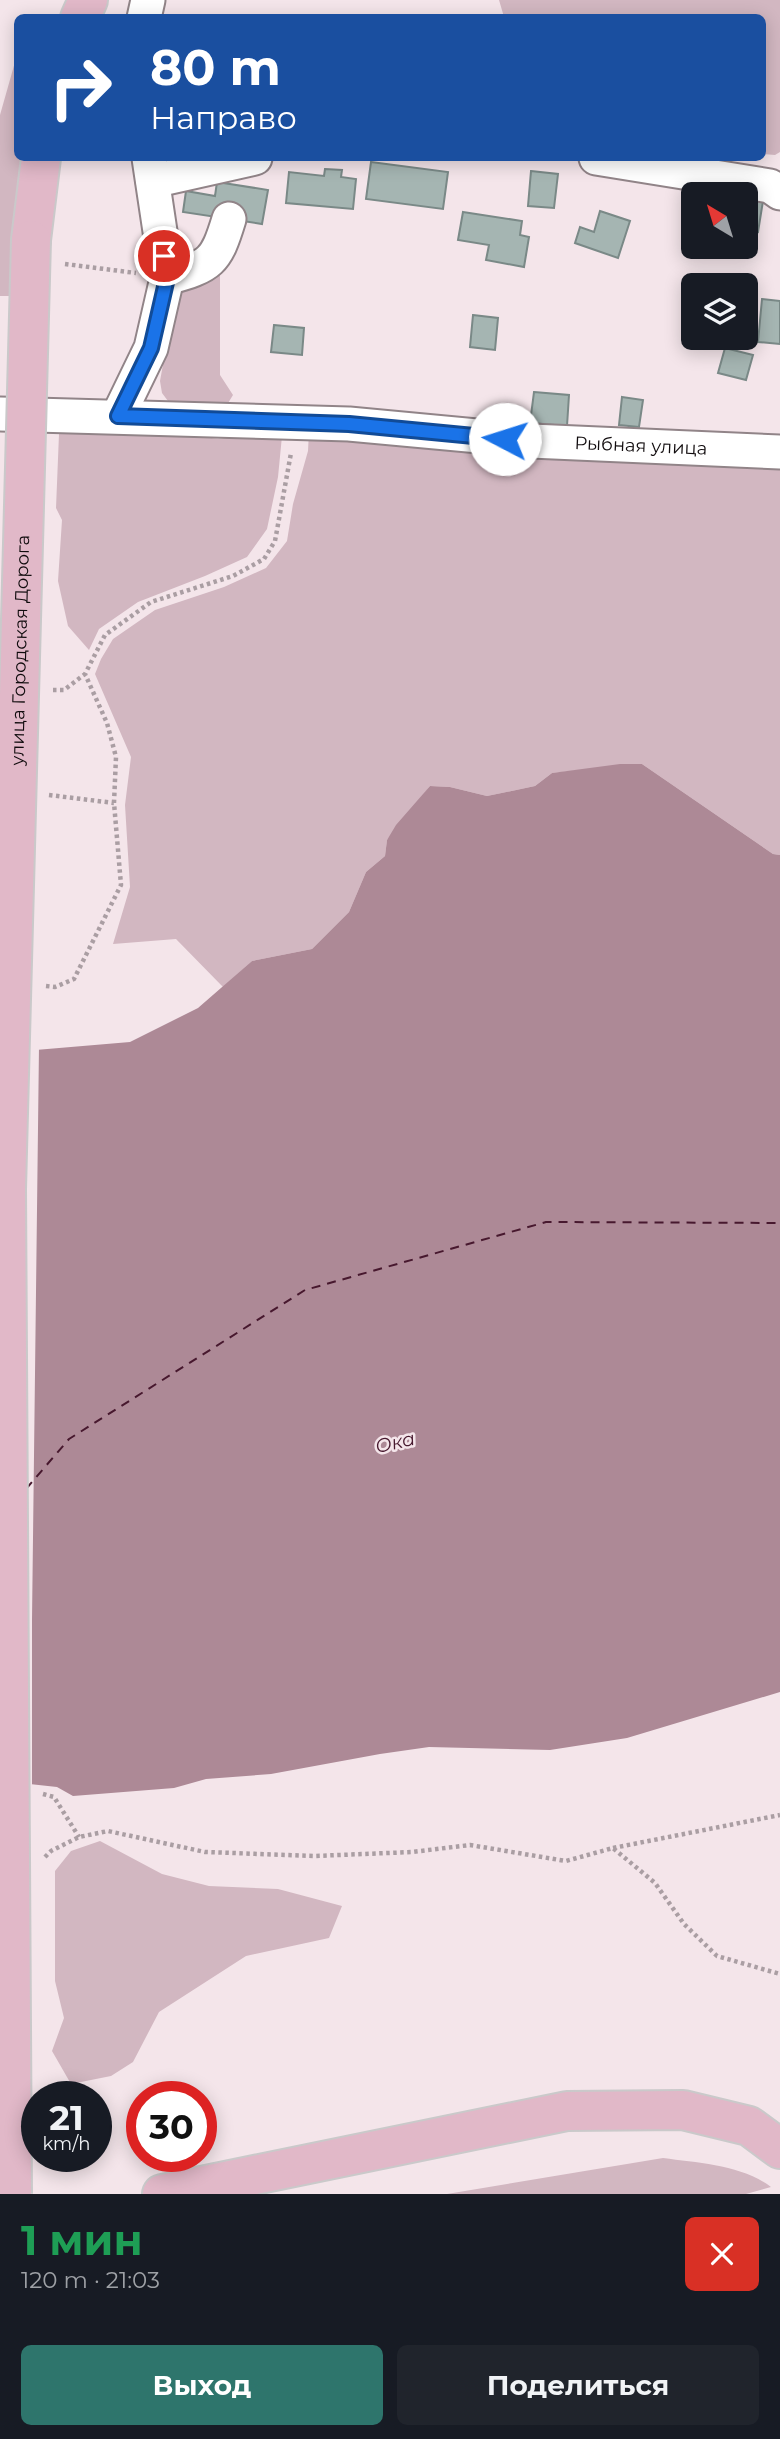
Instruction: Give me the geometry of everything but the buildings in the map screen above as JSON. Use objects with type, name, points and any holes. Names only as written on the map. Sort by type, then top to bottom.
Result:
[{"type":"main road","name":"улица Городская Дорога","points":[[12,2194],[6,1189],[46,251],[41,161]]},
{"type":"main road","points":[[162,2194],[567,2111],[683,2110],[749,2126],[780,2148]]},
{"type":"street","points":[[118,416],[151,348],[167,278],[151,169],[227,161]]},
{"type":"street","points":[[615,161],[770,186],[780,193]]},
{"type":"street","points":[[167,278],[211,261],[220,248],[229,219]]},
{"type":"street","name":"Рыбная улица","points":[[0,414],[349,424],[531,441],[780,452]]},
{"type":"path","points":[[46,251],[167,278]]},
{"type":"path","points":[[41,986],[55,986],[74,979],[121,885],[114,803],[116,757],[107,723],[85,674],[105,635],[151,602],[233,576],[264,559],[275,541],[296,423]]},
{"type":"path","points":[[38,793],[114,803]]},
{"type":"path","points":[[42,1860],[51,1851],[79,1837],[108,1830],[205,1852],[316,1856],[412,1852],[470,1845],[566,1861],[613,1848],[780,1815]]},
{"type":"path","points":[[613,1848],[655,1883],[684,1924],[717,1956],[780,1974]]},
{"type":"shaded area","points":[[499,0],[780,0],[780,152],[775,155],[766,154],[766,14],[503,14]]},
{"type":"shaded area","points":[[14,66],[14,161],[25,161],[12,296],[0,296],[0,115]]},
{"type":"shaded area","points":[[220,274],[220,375],[233,395],[222,413],[171,405],[162,393],[160,381],[178,282]]},
{"type":"shaded area","points":[[310,412],[532,434],[780,442],[780,855],[773,854],[642,764],[552,773],[535,786],[487,796],[450,787],[430,786],[387,840],[385,856],[366,872],[349,912],[312,949],[252,961],[223,987],[176,939],[113,944],[130,887],[125,805],[131,757],[95,674],[113,639],[155,610],[224,587],[266,568],[287,541],[293,504],[308,451]]},
{"type":"shaded area","points":[[147,428],[218,439],[262,434],[282,436],[278,477],[267,529],[247,557],[138,602],[99,629],[89,650],[68,626],[58,581],[62,520],[56,508],[59,434],[81,429]]},
{"type":"shaded area","points":[[100,1841],[162,1874],[209,1886],[278,1889],[342,1906],[329,1938],[246,1956],[159,2012],[133,2062],[111,2076],[69,2081],[52,2051],[64,2018],[55,1981],[55,1871],[71,1851]]},
{"type":"shaded area","points":[[663,2158],[734,2169],[771,2187],[746,2194],[447,2194]]},
{"type":"water","name":"Ока","points":[[620,764],[642,764],[773,854],[780,855],[780,1692],[627,1738],[550,1750],[429,1747],[271,1774],[206,1779],[174,1788],[73,1796],[57,1787],[2,1781],[0,1053],[130,1042],[198,1008],[252,961],[312,949],[349,912],[366,872],[385,856],[387,840],[396,825],[430,786],[450,787],[487,796],[535,786],[552,773]]},
{"type":"pier","points":[[39,1046],[32,1788],[3,1784],[0,1049]]},
{"type":"ferry route","points":[[26,1489],[69,1439],[305,1290],[546,1222],[780,1223]]},
{"type":"route","points":[[164,256],[167,278],[151,348],[118,416],[349,424],[505,439]]}]
